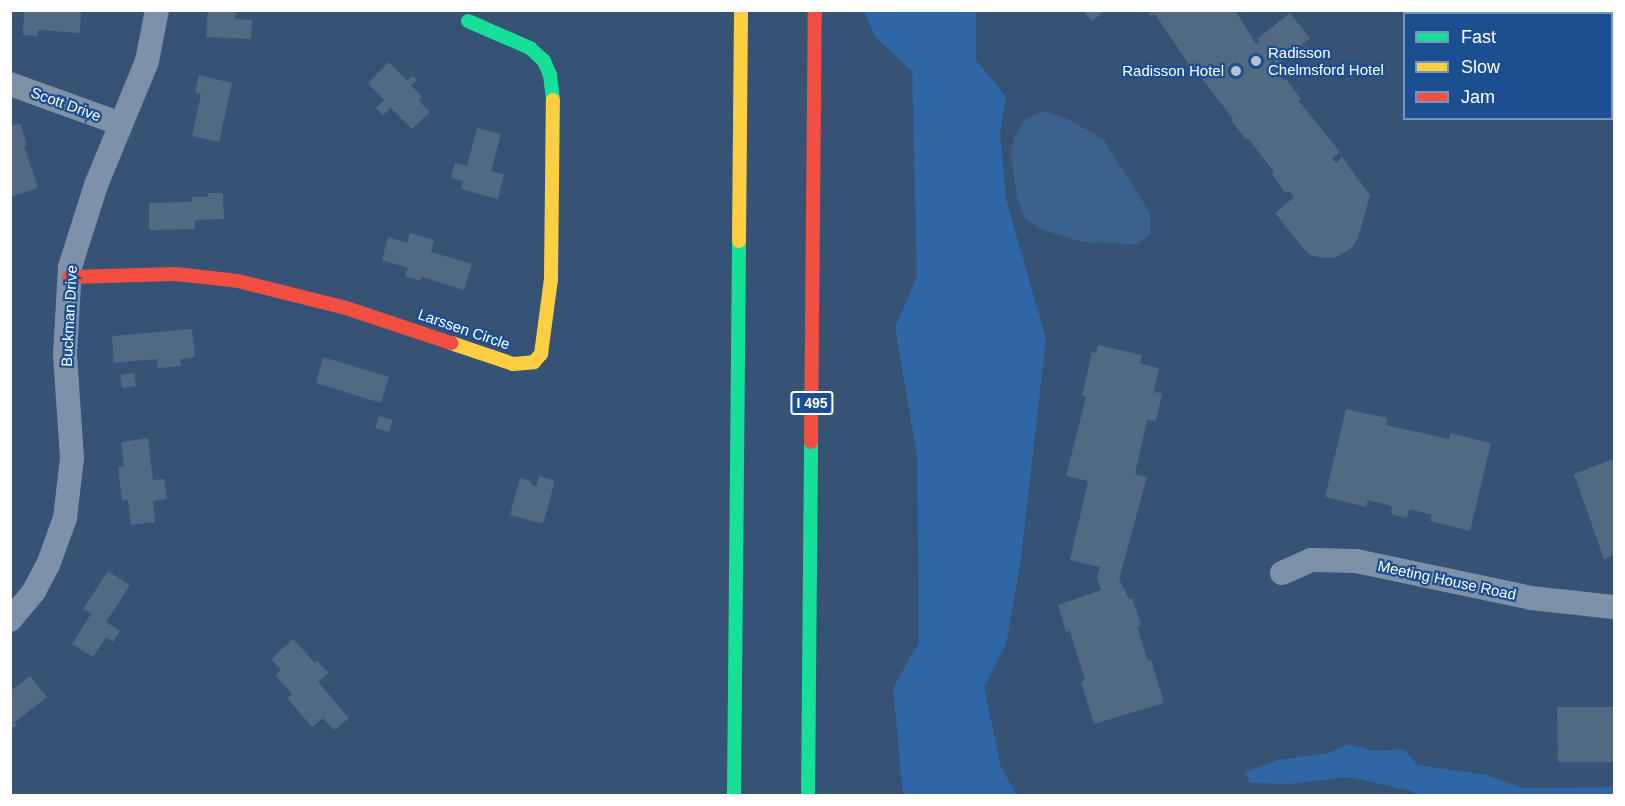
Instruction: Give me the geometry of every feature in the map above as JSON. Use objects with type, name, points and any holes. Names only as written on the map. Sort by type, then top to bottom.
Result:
[{"type":"main road","points":[[734,795],[741,10]]},
{"type":"main road","name":"I 495","points":[[808,795],[815,10]]},
{"type":"main road","name":"Larssen Circle","points":[[69,276],[176,274],[238,281],[346,308],[513,364],[524,365],[534,362],[541,354],[544,344],[551,279],[552,90],[544,61],[530,48],[468,21]]},
{"type":"main road","points":[[726,22],[738,307]]},
{"type":"street","name":"Buckman Drive","points":[[10,620],[34,591],[48,565],[58,539],[69,497],[72,458],[65,354],[69,276],[76,242],[120,124],[147,61],[157,10]]},
{"type":"street","name":"Scott Drive","points":[[10,84],[120,124]]},
{"type":"street","name":"Meeting House Road","points":[[1282,573],[1311,560],[1356,561],[1531,598],[1614,607]]},
{"type":"shaded area","points":[[864,11],[976,11],[976,60],[1006,97],[1000,131],[1006,199],[1046,339],[1021,558],[1006,645],[984,687],[1001,767],[1017,795],[903,795],[893,688],[919,642],[917,455],[895,328],[917,276],[912,71],[875,37]]},
{"type":"shaded area","points":[[1044,111],[1070,120],[1104,140],[1150,213],[1151,233],[1138,244],[1083,242],[1042,230],[1025,218],[1017,198],[1011,153],[1015,135],[1025,119]]},
{"type":"shaded area","points":[[1348,744],[1373,751],[1404,749],[1417,765],[1486,775],[1523,788],[1614,787],[1614,795],[1417,795],[1411,791],[1349,777],[1288,784],[1250,783],[1245,772],[1278,760],[1329,753]]},
{"type":"building","points":[[24,10],[81,10],[80,33],[38,30],[38,36],[23,35]]},
{"type":"building","points":[[208,10],[236,10],[235,19],[252,20],[251,39],[206,37]]},
{"type":"building","points":[[1083,10],[1106,10],[1092,21]]},
{"type":"building","points":[[1147,10],[1235,10],[1256,44],[1260,42],[1257,39],[1290,13],[1310,38],[1277,65],[1273,60],[1270,63],[1284,80],[1286,79],[1301,99],[1298,100],[1340,152],[1332,159],[1336,163],[1342,157],[1370,195],[1358,238],[1352,248],[1334,258],[1323,258],[1310,255],[1302,247],[1275,213],[1294,197],[1289,191],[1285,193],[1272,174],[1274,172],[1248,138],[1246,140],[1194,68],[1192,69],[1155,14],[1151,16]]},
{"type":"building","points":[[389,62],[407,81],[413,76],[417,80],[411,85],[422,97],[419,101],[430,112],[412,129],[391,108],[383,115],[376,108],[384,100],[368,83]]},
{"type":"building","points":[[199,75],[232,83],[219,142],[192,136],[201,94],[195,93]]},
{"type":"building","points":[[20,123],[27,145],[24,146],[38,188],[10,197],[10,126]]},
{"type":"building","points":[[477,128],[501,134],[491,171],[504,174],[498,199],[461,189],[463,181],[451,178],[455,163],[467,166]]},
{"type":"building","points":[[208,193],[223,193],[224,219],[195,220],[195,229],[149,230],[149,203],[192,202],[192,197],[208,197]]},
{"type":"building","points":[[410,233],[434,240],[431,252],[472,264],[464,290],[422,277],[421,281],[405,276],[408,268],[382,260],[388,237],[407,243]]},
{"type":"building","points":[[192,329],[195,357],[180,359],[181,366],[158,368],[157,359],[114,363],[112,336]]},
{"type":"building","points":[[1098,345],[1142,355],[1140,364],[1159,368],[1154,392],[1162,393],[1156,421],[1147,420],[1135,474],[1147,477],[1119,579],[1129,599],[1132,598],[1141,625],[1137,627],[1148,661],[1151,660],[1164,703],[1094,724],[1081,682],[1085,680],[1070,631],[1066,632],[1058,605],[1101,590],[1097,578],[1100,567],[1070,560],[1088,481],[1066,476],[1086,397],[1082,396],[1092,352],[1096,353]]},
{"type":"building","points":[[323,357],[389,377],[381,403],[316,383]]},
{"type":"building","points":[[134,373],[136,386],[122,388],[120,375]]},
{"type":"building","points":[[1346,409],[1387,418],[1386,425],[1449,439],[1450,433],[1491,443],[1470,531],[1430,521],[1432,515],[1409,509],[1407,518],[1391,514],[1392,506],[1368,500],[1366,507],[1325,497]]},
{"type":"building","points":[[379,416],[393,420],[389,432],[375,428]]},
{"type":"building","points":[[148,438],[153,480],[164,479],[167,499],[153,501],[155,522],[131,525],[128,500],[122,501],[118,467],[124,466],[121,442]]},
{"type":"building","points":[[1613,459],[1614,555],[1604,559],[1574,474]]},
{"type":"building","points":[[539,476],[555,481],[543,524],[510,515],[520,478],[531,481],[531,485],[536,486]]},
{"type":"building","points":[[108,571],[130,585],[106,622],[120,631],[113,642],[106,637],[93,657],[72,644],[91,614],[83,609]]},
{"type":"building","points":[[293,639],[315,663],[317,661],[329,673],[318,682],[349,718],[334,730],[323,718],[312,727],[287,698],[292,694],[275,675],[281,670],[271,659]]},
{"type":"building","points":[[30,676],[47,697],[15,722],[17,725],[10,731],[10,691]]},
{"type":"building","points":[[1557,707],[1614,707],[1614,762],[1558,762]]},
{"type":"traffic: fast","points":[[468,21],[530,48],[544,61],[550,75],[553,100]]},
{"type":"traffic: fast","points":[[734,796],[739,241]]},
{"type":"traffic: fast","points":[[808,796],[811,442]]},
{"type":"traffic: slow","points":[[739,241],[741,10]]},
{"type":"traffic: slow","points":[[451,343],[513,364],[534,362],[541,354],[551,279],[553,100]]},
{"type":"traffic: jam","points":[[811,442],[815,10]]},
{"type":"traffic: jam","points":[[69,277],[176,274],[238,281],[346,308],[451,343]]},
{"type":"place","name":"Radisson Chelmsford Hotel","points":[[1256,61]]},
{"type":"place","name":"Radisson Hotel","points":[[1236,71]]}]
